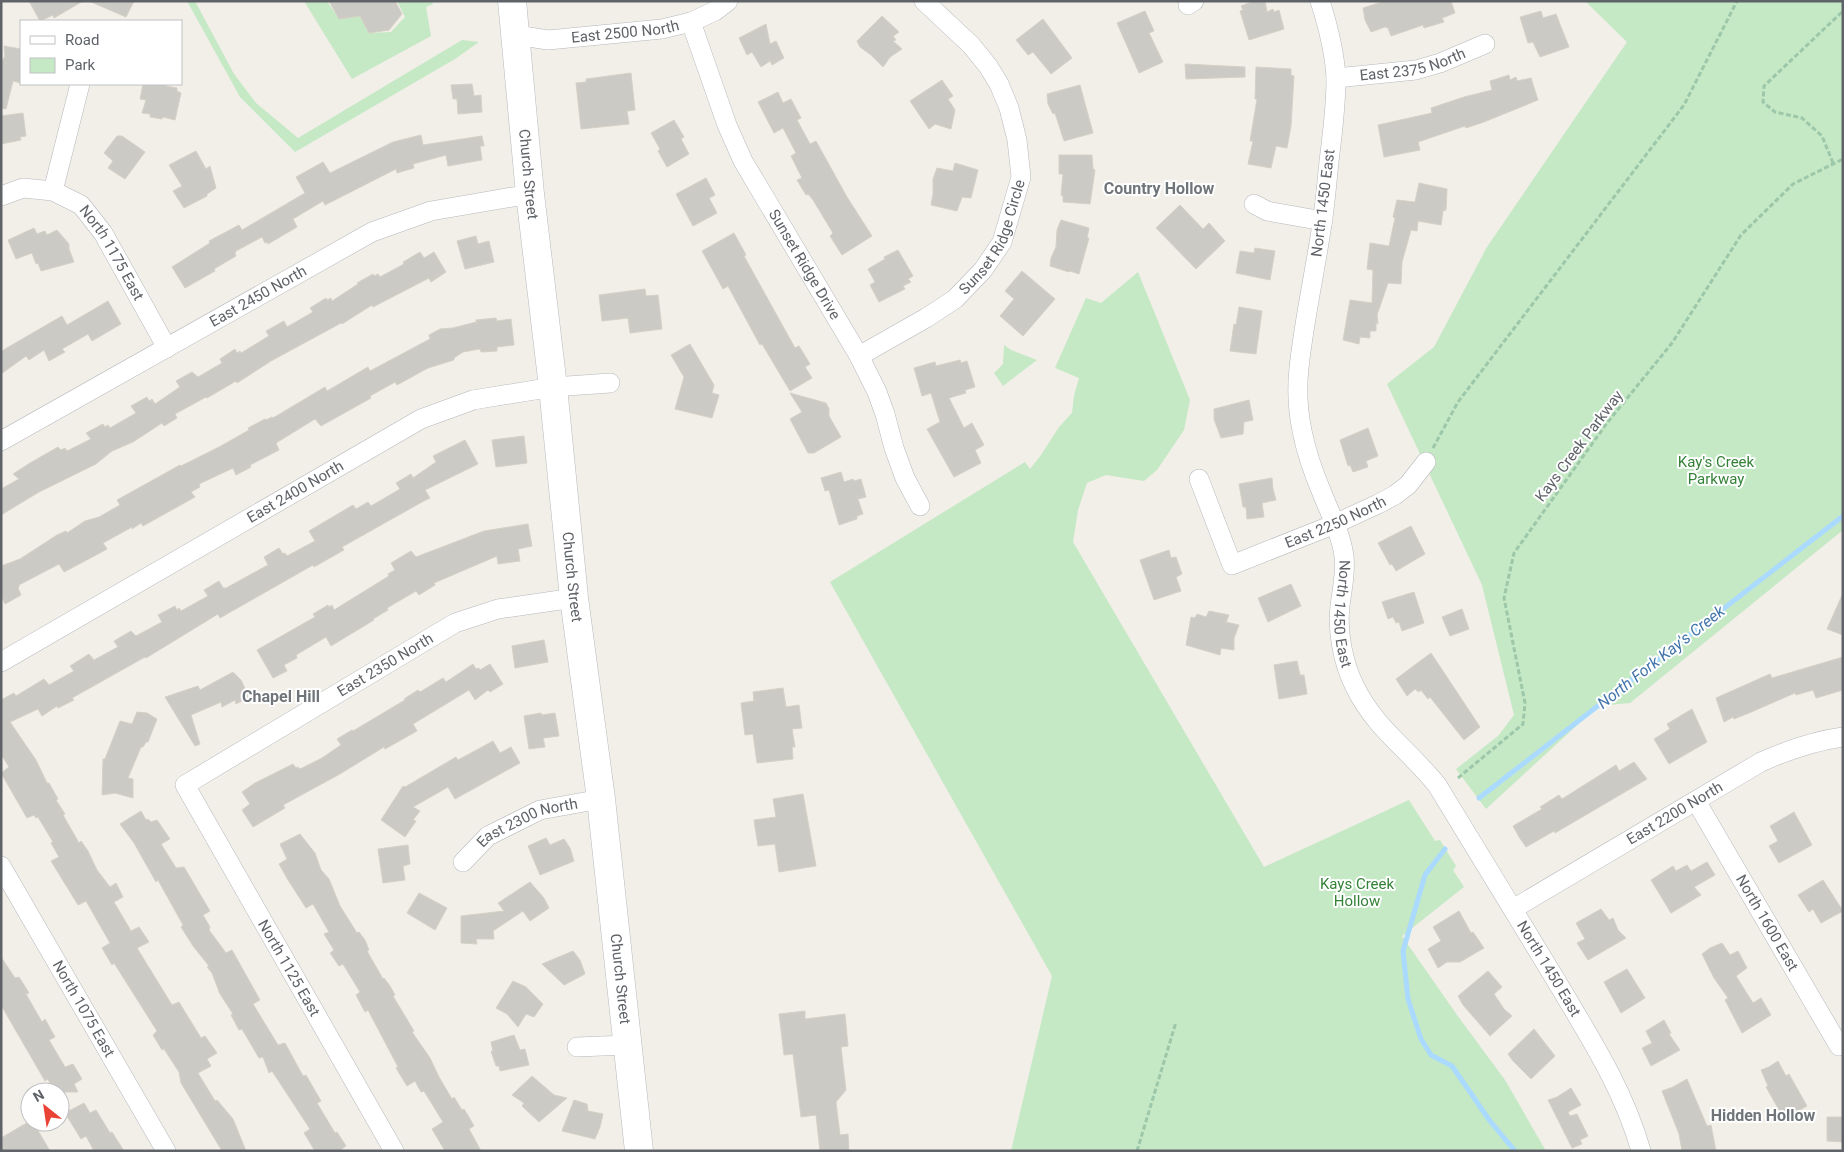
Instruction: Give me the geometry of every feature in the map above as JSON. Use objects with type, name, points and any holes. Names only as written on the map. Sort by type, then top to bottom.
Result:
[{"type":"street","name":"Church Street","points":[[512,1],[530,194],[553,387],[574,598],[601,800],[639,1151]]},
{"type":"street","name":"East 2500 North","points":[[516,34],[548,40],[662,29],[690,22],[715,11],[728,1]]},
{"type":"street","name":"Sunset Ridge Circle","points":[[859,356],[926,318],[955,299],[983,270],[1002,242],[1021,177],[1018,140],[999,84],[988,66],[971,46],[924,1]]},
{"type":"street","name":"North 1450 East","points":[[1320,1],[1328,29],[1336,78],[1323,221],[1299,369],[1298,410],[1304,445],[1344,554],[1345,574],[1339,608],[1339,630],[1345,660],[1354,684],[1367,708],[1386,732],[1422,766],[1438,785],[1606,1065],[1624,1103],[1642,1151]]},
{"type":"street","name":"Sunset Ridge Drive","points":[[690,22],[727,125],[743,161],[859,356],[877,392],[905,478],[920,506]]},
{"type":"street","name":"East 2375 North","points":[[1336,78],[1416,70],[1440,63],[1485,44]]},
{"type":"street","points":[[1,196],[23,188],[53,191],[80,85]]},
{"type":"street","name":"North 1175 East","points":[[53,191],[82,205],[104,233],[167,348]]},
{"type":"street","name":"East 2450 North","points":[[1,441],[372,232],[431,211],[530,194]]},
{"type":"street","points":[[1254,204],[1267,211],[1323,221]]},
{"type":"street","name":"East 2400 North","points":[[1,662],[421,419],[473,400],[553,387],[610,382]]},
{"type":"street","name":"East 2250 North","points":[[1199,479],[1232,565],[1334,524],[1395,495],[1408,485],[1426,462]]},
{"type":"street","name":"East 2350 North","points":[[185,785],[455,623],[498,609],[574,598]]},
{"type":"street","name":"East 2200 North","points":[[1513,910],[1762,762],[1791,749],[1821,740],[1843,737]]},
{"type":"street","name":"North 1125 East","points":[[185,785],[394,1151]]},
{"type":"street","name":"East 2300 North","points":[[464,862],[488,836],[540,810],[601,800]]},
{"type":"street","name":"North 1600 East","points":[[1696,801],[1839,1046]]},
{"type":"street","name":"North 1075 East","points":[[1,866],[166,1151]]},
{"type":"street","points":[[577,1047],[627,1045]]},
{"type":"path","points":[[1426,462],[1458,402],[1684,106],[1737,1]]},
{"type":"path","points":[[1833,163],[1822,136],[1802,118],[1775,112],[1763,102],[1764,86],[1843,12]]},
{"type":"path","name":"Kays Creek Parkway","points":[[1458,778],[1523,724],[1525,703],[1504,598],[1514,553],[1607,423],[1672,343],[1742,235],[1793,184],[1843,159]]},
{"type":"path","points":[[1137,1151],[1176,1022]]},
{"type":"green space","points":[[187,1],[195,1],[234,74],[256,103],[298,138],[462,40],[479,42],[455,59],[295,152],[240,97]]},
{"type":"green space","points":[[304,1],[327,1],[339,19],[360,16],[370,33],[391,32],[405,17],[397,1],[432,1],[433,4],[426,7],[431,36],[352,79]]},
{"type":"green space","name":"Kay's Creek Parkway","points":[[1585,1],[1843,1],[1843,530],[1630,703],[1598,706],[1486,809],[1456,769],[1498,736],[1514,715],[1482,585],[1387,384],[1434,347],[1487,247],[1627,42]]},
{"type":"green space","name":"Kays Creek Hollow","points":[[1138,272],[1190,400],[1184,430],[1157,470],[1144,481],[1106,475],[1087,483],[1078,510],[1073,542],[1264,867],[1409,800],[1435,841],[1440,840],[1456,866],[1453,870],[1464,887],[1402,936],[1505,1080],[1546,1151],[1011,1151],[1052,976],[830,582],[1025,462],[1030,469],[1059,427],[1072,413],[1079,378],[1055,368],[1086,298],[1101,303]]},
{"type":"green space","points":[[1004,345],[1011,350],[1037,360],[1003,386],[994,373],[1003,364]]},
{"type":"building","points":[[29,1],[83,1],[54,18],[53,15],[39,20]]},
{"type":"building","points":[[89,1],[134,1],[126,17]]},
{"type":"building","points":[[329,1],[395,1],[402,14],[389,30],[369,33],[360,16],[339,19]]},
{"type":"building","points":[[1254,1],[1265,1],[1267,12],[1273,9],[1274,12],[1279,10],[1284,29],[1249,40],[1240,11],[1243,10],[1241,6]]},
{"type":"building","points":[[1385,1],[1451,1],[1455,13],[1442,18],[1444,22],[1424,28],[1423,25],[1391,36],[1388,28],[1385,27],[1371,32],[1365,20],[1363,8]]},
{"type":"building","points":[[1145,11],[1154,31],[1149,33],[1163,62],[1139,73],[1117,23]]},
{"type":"building","points":[[1541,11],[1543,18],[1556,14],[1569,47],[1540,57],[1533,42],[1528,43],[1520,17]]},
{"type":"building","points":[[882,16],[899,32],[893,36],[896,40],[893,41],[902,49],[890,57],[883,67],[860,47],[857,41]]},
{"type":"building","points":[[1043,19],[1072,58],[1051,74],[1033,52],[1028,55],[1016,40]]},
{"type":"building","points":[[766,24],[770,44],[776,41],[784,58],[772,65],[770,61],[761,67],[752,52],[747,55],[739,38]]},
{"type":"building","points":[[4,46],[20,49],[20,83],[13,81],[6,109],[1,108],[1,63],[5,56]]},
{"type":"building","points":[[1185,64],[1245,67],[1245,77],[1186,79]]},
{"type":"building","points":[[1256,67],[1291,69],[1291,75],[1294,76],[1291,126],[1287,148],[1276,146],[1271,168],[1248,164],[1253,141],[1250,141],[1257,99],[1255,99]]},
{"type":"building","points":[[631,73],[635,110],[627,111],[629,124],[581,129],[576,83],[586,82],[586,79]]},
{"type":"building","points":[[1509,75],[1510,80],[1516,77],[1517,81],[1531,78],[1538,100],[1484,122],[1466,128],[1465,126],[1418,142],[1420,150],[1384,157],[1378,125],[1432,113],[1431,108],[1492,90],[1490,81]]},
{"type":"building","points":[[942,80],[953,96],[948,99],[955,110],[951,129],[935,124],[929,129],[910,101]]},
{"type":"building","points":[[472,84],[474,96],[481,95],[482,112],[458,114],[457,99],[453,99],[451,85]]},
{"type":"building","points":[[143,85],[166,85],[177,88],[177,91],[181,93],[175,120],[163,117],[162,119],[150,117],[150,114],[142,113],[146,100],[140,99]]},
{"type":"building","points":[[1080,85],[1093,133],[1064,141],[1055,113],[1053,114],[1048,104],[1047,94]]},
{"type":"building","points":[[778,92],[783,103],[791,99],[801,118],[797,120],[810,144],[816,141],[847,197],[872,236],[842,255],[830,236],[833,233],[813,200],[808,194],[806,195],[797,180],[802,178],[791,156],[796,153],[783,128],[774,133],[758,102]]},
{"type":"building","points":[[23,113],[26,136],[20,137],[21,140],[1,144],[1,116]]},
{"type":"building","points":[[674,120],[684,137],[681,139],[689,154],[667,167],[651,133]]},
{"type":"building","points":[[421,135],[423,145],[482,136],[484,146],[480,146],[482,160],[448,166],[446,155],[413,164],[414,168],[397,173],[396,169],[325,205],[323,201],[293,219],[297,227],[268,244],[267,242],[265,243],[262,237],[236,251],[236,256],[214,269],[215,271],[185,288],[172,267],[210,243],[209,241],[239,225],[242,230],[305,193],[296,177],[323,162],[330,173],[393,142]]},
{"type":"building","points":[[117,136],[122,136],[145,152],[125,179],[108,168],[113,161],[104,153]]},
{"type":"building","points":[[196,151],[206,169],[210,166],[216,188],[207,196],[184,208],[173,191],[182,186],[169,165]]},
{"type":"building","points":[[1059,155],[1092,155],[1093,169],[1095,170],[1090,204],[1063,202],[1063,196],[1061,195],[1063,174],[1059,174]]},
{"type":"building","points":[[955,163],[978,170],[971,198],[962,197],[957,211],[931,205],[933,179],[937,168],[953,171]]},
{"type":"building","points":[[706,178],[715,195],[709,198],[717,213],[693,226],[676,194]]},
{"type":"building","points":[[1419,183],[1447,189],[1446,210],[1443,211],[1441,225],[1418,221],[1417,231],[1411,230],[1402,262],[1401,284],[1388,283],[1377,315],[1378,324],[1376,323],[1376,331],[1370,331],[1370,338],[1360,337],[1359,344],[1343,340],[1350,300],[1372,303],[1373,270],[1367,269],[1370,243],[1389,246],[1397,200],[1415,202]]},
{"type":"building","points":[[1180,205],[1203,229],[1209,223],[1225,241],[1196,269],[1156,228]]},
{"type":"building","points":[[1061,220],[1089,228],[1087,238],[1089,238],[1079,274],[1050,266],[1056,247],[1057,230]]},
{"type":"building","points":[[34,228],[37,234],[45,231],[47,235],[57,230],[69,244],[74,262],[41,271],[32,253],[16,259],[8,240]]},
{"type":"building","points":[[734,233],[746,255],[744,256],[795,348],[799,346],[810,364],[805,367],[812,378],[790,391],[762,344],[760,345],[728,286],[723,289],[702,251]]},
{"type":"building","points":[[476,236],[478,244],[489,241],[494,262],[465,269],[457,241]]},
{"type":"building","points":[[1255,248],[1275,251],[1270,280],[1236,273],[1240,251],[1254,253]]},
{"type":"building","points":[[898,250],[913,276],[908,279],[911,282],[903,286],[905,289],[879,302],[870,285],[875,282],[868,269],[885,259],[884,257]]},
{"type":"building","points":[[420,252],[424,258],[434,252],[446,272],[431,282],[429,278],[373,307],[372,305],[342,324],[271,361],[237,383],[236,381],[175,414],[177,418],[164,426],[162,423],[133,442],[112,451],[96,464],[39,492],[1,515],[1,489],[19,479],[13,474],[30,463],[58,447],[61,450],[65,448],[67,451],[91,439],[86,433],[103,424],[105,427],[108,425],[110,428],[136,413],[131,406],[147,397],[149,401],[152,399],[155,404],[180,387],[176,381],[192,372],[198,377],[222,363],[220,359],[235,349],[237,353],[240,351],[241,353],[269,336],[266,331],[284,321],[287,327],[313,312],[310,308],[326,298],[327,300],[331,298],[332,301],[373,274],[374,276],[378,274],[380,277],[404,264],[403,262]]},
{"type":"building","points":[[1022,271],[1055,299],[1023,336],[1000,316],[1014,299],[1005,291]]},
{"type":"building","points":[[645,289],[646,296],[658,295],[662,329],[630,333],[628,318],[602,321],[599,295]]},
{"type":"building","points":[[108,301],[121,324],[92,341],[88,334],[62,349],[65,352],[49,361],[44,350],[29,360],[26,356],[1,374],[1,352],[5,349],[62,316],[67,325]]},
{"type":"building","points":[[1239,307],[1262,311],[1256,354],[1230,351]]},
{"type":"building","points":[[496,318],[497,321],[511,319],[514,345],[497,347],[497,351],[481,352],[480,349],[463,352],[454,360],[428,368],[397,385],[395,382],[321,426],[315,419],[276,443],[279,450],[250,465],[251,467],[236,475],[233,468],[199,484],[200,487],[191,492],[195,497],[143,526],[141,523],[103,543],[107,549],[64,572],[59,564],[19,585],[18,588],[21,595],[5,604],[1,595],[1,566],[20,559],[57,535],[66,531],[67,533],[85,521],[99,517],[120,505],[117,500],[180,465],[221,446],[249,430],[248,428],[265,419],[273,418],[325,387],[327,391],[368,367],[370,371],[430,339],[429,335],[440,329],[476,322],[477,324],[476,320]]},
{"type":"building","points":[[690,344],[714,385],[712,393],[719,395],[712,418],[675,409],[684,377],[671,355]]},
{"type":"building","points":[[960,360],[961,363],[967,361],[975,387],[965,390],[966,393],[949,398],[964,428],[972,423],[984,445],[975,450],[981,463],[954,477],[927,429],[940,422],[931,393],[922,396],[914,368],[935,362],[936,366]]},
{"type":"building","points":[[790,393],[826,403],[829,409],[829,416],[841,437],[814,453],[808,453],[790,419],[802,412]]},
{"type":"building","points":[[1249,400],[1253,420],[1244,422],[1243,434],[1221,438],[1214,419],[1214,409]]},
{"type":"building","points":[[1368,428],[1378,456],[1366,461],[1368,467],[1353,472],[1350,465],[1348,466],[1340,440]]},
{"type":"building","points":[[524,436],[527,463],[496,467],[492,440]]},
{"type":"building","points":[[465,440],[478,464],[425,490],[430,498],[342,547],[344,550],[314,567],[313,565],[220,618],[218,614],[146,658],[72,698],[74,700],[58,708],[57,706],[42,716],[38,709],[10,722],[36,760],[47,783],[49,783],[58,799],[56,800],[65,814],[63,815],[79,843],[81,841],[97,870],[110,887],[116,883],[123,897],[114,902],[131,931],[139,927],[149,942],[137,948],[172,1005],[179,1002],[201,1038],[205,1036],[217,1053],[207,1059],[211,1066],[198,1073],[215,1101],[217,1100],[233,1119],[246,1151],[222,1151],[181,1083],[179,1072],[153,1035],[157,1031],[114,963],[112,965],[102,948],[110,943],[86,901],[78,905],[51,861],[59,857],[51,843],[53,842],[38,817],[36,818],[34,815],[27,818],[1,773],[9,767],[1,754],[1,700],[14,693],[16,696],[44,679],[49,685],[74,671],[70,666],[89,654],[94,660],[118,647],[114,641],[131,631],[136,636],[162,622],[158,615],[175,606],[177,610],[179,608],[181,611],[208,596],[204,590],[219,581],[223,588],[226,588],[268,565],[264,557],[279,548],[287,556],[315,541],[309,531],[353,505],[356,509],[368,502],[371,506],[400,489],[396,483],[411,474],[413,478],[436,462],[433,456]]},
{"type":"building","points":[[841,472],[844,482],[861,479],[866,497],[858,499],[863,514],[857,516],[857,519],[839,525],[829,490],[825,491],[821,478]]},
{"type":"building","points":[[1272,478],[1276,500],[1262,503],[1264,517],[1247,519],[1246,507],[1243,507],[1239,484]]},
{"type":"building","points":[[528,524],[532,546],[518,549],[520,561],[498,564],[497,556],[434,583],[435,585],[419,595],[416,591],[387,608],[388,610],[374,620],[331,646],[326,637],[296,655],[297,658],[284,665],[287,671],[273,678],[257,650],[315,617],[313,614],[328,605],[329,607],[332,605],[334,610],[389,576],[388,574],[395,570],[391,563],[411,551],[416,557],[484,531]]},
{"type":"building","points":[[1411,526],[1425,554],[1396,571],[1392,564],[1390,565],[1378,543]]},
{"type":"building","points":[[1169,550],[1171,558],[1176,557],[1182,574],[1176,577],[1181,591],[1154,600],[1140,560]]},
{"type":"building","points":[[1291,584],[1301,606],[1268,622],[1258,598]]},
{"type":"building","points":[[1414,592],[1424,623],[1402,631],[1399,622],[1396,623],[1393,617],[1388,619],[1382,602]]},
{"type":"building","points":[[1843,593],[1843,635],[1827,629]]},
{"type":"building","points":[[1462,609],[1469,629],[1450,636],[1442,617]]},
{"type":"building","points":[[1209,611],[1229,615],[1226,622],[1239,625],[1234,638],[1234,650],[1221,648],[1220,655],[1186,645],[1191,617],[1195,618],[1197,614],[1206,617]]},
{"type":"building","points":[[544,640],[548,662],[515,668],[512,646]]},
{"type":"building","points":[[1431,653],[1480,727],[1464,740],[1430,697],[1428,699],[1421,690],[1419,692],[1415,689],[1407,696],[1396,679]]},
{"type":"building","points":[[1843,657],[1843,690],[1816,698],[1813,690],[1796,695],[1795,693],[1724,722],[1716,698],[1770,674],[1772,678]]},
{"type":"building","points":[[1297,661],[1300,675],[1304,675],[1307,694],[1279,699],[1274,665]]},
{"type":"building","points":[[473,664],[476,669],[479,668],[480,670],[490,664],[503,684],[490,692],[488,690],[475,700],[469,690],[413,724],[417,731],[385,749],[384,747],[340,774],[283,805],[285,808],[253,827],[242,810],[250,804],[242,792],[255,783],[293,764],[296,768],[300,769],[322,758],[341,745],[337,739],[405,700],[418,690],[420,692],[443,678],[446,682]]},
{"type":"building","points":[[233,672],[241,680],[249,697],[236,704],[235,700],[222,707],[221,702],[191,715],[200,744],[195,746],[165,697],[198,686],[200,690]]},
{"type":"building","points":[[783,688],[786,707],[799,705],[802,728],[792,729],[795,747],[792,747],[793,759],[757,763],[753,734],[745,735],[741,703],[754,701],[753,692]]},
{"type":"building","points":[[1692,709],[1707,742],[1669,764],[1654,739],[1670,729],[1667,724]]},
{"type":"building","points":[[137,712],[147,713],[157,719],[148,742],[141,747],[128,778],[133,779],[133,798],[115,793],[102,795],[103,759],[105,759],[120,721],[132,724]]},
{"type":"building","points":[[541,713],[542,715],[555,713],[559,736],[543,738],[545,747],[529,749],[524,716]]},
{"type":"building","points":[[493,741],[500,753],[511,747],[520,763],[455,799],[448,787],[413,807],[420,811],[413,820],[416,821],[405,837],[381,820],[403,786],[405,787],[456,757],[458,760]]},
{"type":"building","points":[[1634,762],[1647,779],[1555,833],[1554,831],[1526,847],[1513,826],[1542,809],[1540,807],[1559,795],[1562,799],[1616,765],[1619,771]]},
{"type":"building","points":[[803,794],[816,866],[779,872],[775,844],[758,846],[754,820],[776,817],[773,799]]},
{"type":"building","points":[[141,811],[146,820],[148,819],[151,822],[157,820],[170,839],[161,844],[176,868],[184,867],[210,911],[203,915],[210,927],[209,930],[226,953],[232,950],[260,1000],[253,1004],[278,1045],[285,1043],[303,1076],[306,1075],[321,1101],[317,1103],[335,1133],[337,1132],[346,1146],[339,1151],[315,1151],[304,1133],[310,1129],[272,1071],[269,1073],[263,1057],[259,1058],[242,1029],[239,1030],[231,1015],[233,1014],[220,994],[212,973],[207,967],[209,966],[181,927],[183,925],[158,880],[156,882],[134,843],[120,824]]},
{"type":"building","points":[[1794,812],[1812,845],[1779,863],[1769,846],[1778,841],[1770,826]]},
{"type":"building","points":[[300,834],[315,853],[321,870],[329,879],[340,906],[357,933],[359,932],[365,940],[369,950],[367,951],[383,979],[390,986],[395,995],[393,996],[414,1031],[412,1032],[430,1058],[452,1099],[454,1097],[469,1117],[474,1126],[469,1129],[481,1151],[445,1151],[432,1129],[443,1122],[424,1091],[421,1092],[415,1081],[407,1086],[396,1068],[398,1067],[368,1010],[365,1012],[356,995],[360,992],[343,964],[339,966],[330,953],[334,950],[324,934],[329,932],[313,904],[306,908],[288,880],[279,864],[287,859],[280,844]]},
{"type":"building","points":[[546,838],[550,845],[564,839],[570,848],[574,861],[540,875],[528,846]]},
{"type":"building","points":[[408,845],[410,864],[403,866],[405,880],[383,883],[378,849]]},
{"type":"building","points":[[1707,862],[1715,875],[1694,887],[1701,895],[1671,913],[1651,880],[1673,866],[1676,871],[1687,865],[1691,871]]},
{"type":"building","points":[[1823,880],[1843,911],[1821,923],[1813,909],[1809,912],[1798,895]]},
{"type":"building","points":[[530,882],[544,898],[549,908],[530,921],[523,911],[493,931],[494,939],[476,939],[477,944],[461,943],[461,916],[504,911],[498,903]]},
{"type":"building","points":[[419,893],[447,908],[435,930],[407,913]]},
{"type":"building","points":[[1601,909],[1609,920],[1613,918],[1618,930],[1626,938],[1588,960],[1577,943],[1585,939],[1576,923]]},
{"type":"building","points":[[1459,911],[1471,933],[1473,932],[1484,948],[1460,962],[1447,962],[1438,968],[1428,949],[1441,941],[1433,927]]},
{"type":"building","points":[[1722,943],[1730,955],[1738,951],[1747,968],[1736,976],[1753,1003],[1761,998],[1771,1015],[1742,1033],[1725,1000],[1728,998],[1714,978],[1702,954]]},
{"type":"building","points":[[573,951],[580,960],[585,974],[564,985],[542,964]]},
{"type":"building","points":[[1,957],[15,978],[19,977],[29,993],[26,994],[42,1022],[45,1019],[55,1037],[49,1040],[65,1067],[73,1064],[82,1079],[74,1084],[78,1092],[70,1092],[70,1082],[49,1082],[48,1079],[45,1081],[1,1005]]},
{"type":"building","points":[[1627,969],[1645,998],[1621,1013],[1604,982]]},
{"type":"building","points":[[1488,971],[1502,987],[1494,994],[1504,1009],[1512,1016],[1490,1036],[1463,1005],[1458,996]]},
{"type":"building","points":[[513,981],[526,987],[543,1004],[534,1017],[526,1014],[518,1027],[507,1014],[496,1008]]},
{"type":"building","points":[[805,1011],[805,1019],[845,1014],[848,1046],[841,1047],[846,1090],[836,1102],[840,1135],[848,1134],[849,1151],[820,1151],[816,1115],[801,1117],[793,1054],[784,1055],[779,1014]]},
{"type":"building","points":[[1664,1020],[1671,1033],[1669,1034],[1680,1050],[1651,1066],[1642,1048],[1652,1043],[1646,1031]]},
{"type":"building","points":[[1534,1029],[1555,1056],[1531,1079],[1508,1054]]},
{"type":"building","points":[[514,1035],[520,1050],[525,1049],[529,1065],[500,1071],[499,1066],[496,1066],[491,1051],[493,1051],[491,1042]]},
{"type":"building","points":[[1778,1061],[1786,1076],[1789,1074],[1807,1106],[1784,1119],[1766,1087],[1768,1086],[1761,1070]]},
{"type":"building","points":[[532,1076],[554,1095],[567,1098],[539,1122],[522,1106],[524,1103],[512,1095]]},
{"type":"building","points":[[1687,1079],[1707,1126],[1711,1125],[1716,1151],[1682,1151],[1679,1134],[1662,1091]]},
{"type":"building","points":[[1571,1088],[1581,1105],[1568,1112],[1570,1116],[1577,1114],[1588,1136],[1580,1140],[1582,1144],[1572,1148],[1548,1100],[1557,1097]]},
{"type":"building","points":[[574,1100],[587,1104],[588,1111],[603,1114],[595,1139],[562,1131]]},
{"type":"building","points":[[84,1103],[90,1113],[96,1110],[124,1151],[94,1151],[86,1136],[81,1139],[70,1121],[70,1110]]},
{"type":"building","points":[[1827,1117],[1843,1117],[1843,1142],[1827,1141]]},
{"type":"building","points":[[20,1127],[20,1132],[39,1132],[50,1151],[1,1151],[1,1138]]},
{"type":"waterway","name":"North Fork Kay's Creek","points":[[1479,798],[1843,516]]},
{"type":"waterway","name":"North Fork Kay's Creek","points":[[1445,849],[1425,875],[1403,951],[1408,999],[1421,1039],[1431,1055],[1452,1066],[1490,1121],[1515,1151]]},
{"type":"district","name":"Country Hollow","points":[[1159,188]]},
{"type":"district","name":"Chapel Hill","points":[[281,696]]},
{"type":"district","name":"Hidden Hollow","points":[[1763,1115]]}]
